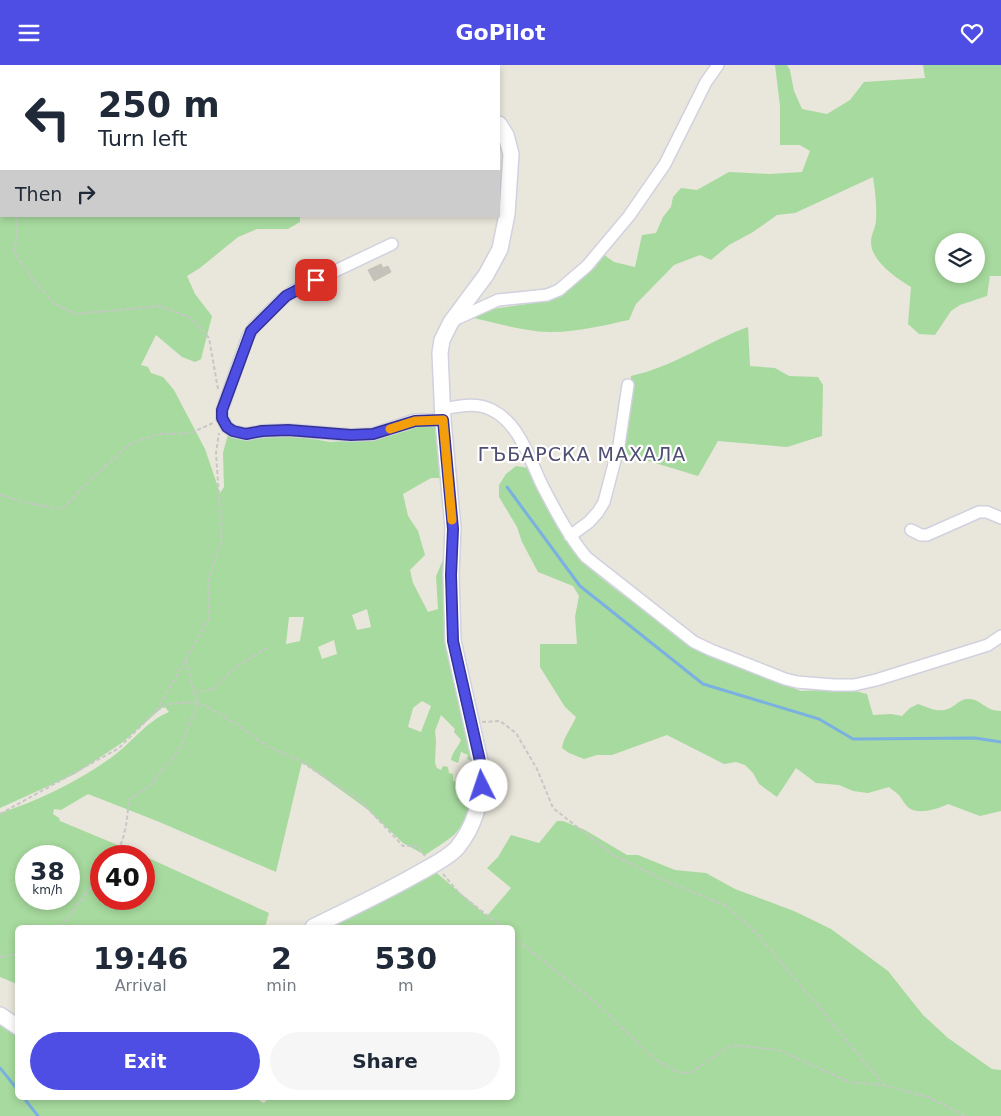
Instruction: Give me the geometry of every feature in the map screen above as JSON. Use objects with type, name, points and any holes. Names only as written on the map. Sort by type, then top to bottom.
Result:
[{"type":"street","points":[[451,322],[498,300],[547,295],[559,290],[587,266],[630,216],[665,164],[703,89],[718,65]]},
{"type":"street","points":[[317,925],[380,895],[455,850],[466,836],[475,818],[479,803],[482,770],[453,641],[451,575],[453,529],[443,414],[440,353],[442,340],[451,322],[486,275],[500,249],[507,213],[511,154],[506,135],[500,126]]},
{"type":"street","points":[[392,244],[293,291],[255,326],[248,337],[222,410],[222,418],[227,427],[233,431],[246,434],[288,430],[351,435],[373,434],[473,405],[494,411],[505,419],[521,439],[542,485],[570,536],[586,557],[694,641],[711,650],[785,679],[797,682],[854,685],[876,680],[988,645],[1001,636]]},
{"type":"street","points":[[570,536],[589,522],[598,513],[604,502],[619,445],[628,385]]},
{"type":"street","points":[[911,530],[921,535],[928,535],[979,512],[987,512],[1001,518]]},
{"type":"street","points":[[0,1015],[15,1025]]},
{"type":"path","points":[[16,217],[17,235],[14,251],[31,277],[55,304],[75,313],[160,306],[191,318],[209,338],[219,393]]},
{"type":"path","points":[[0,814],[119,748],[158,710],[209,618],[208,581],[222,539],[216,453],[222,418]]},
{"type":"path","points":[[0,495],[28,503],[62,509],[94,476],[130,444],[158,434],[191,433],[222,418]]},
{"type":"path","points":[[194,692],[214,689],[234,669],[267,648]]},
{"type":"path","points":[[120,845],[128,818],[129,800],[150,786],[181,747],[197,704],[185,660]]},
{"type":"path","points":[[158,710],[170,704],[187,702],[204,705],[238,725],[265,745],[297,759],[362,802],[403,846],[417,846],[436,863],[443,875],[460,894],[499,925]]},
{"type":"path","points":[[471,722],[500,721],[516,733],[537,769],[553,808],[614,856],[666,881],[727,906],[759,937],[884,1085]]},
{"type":"path","points":[[63,925],[90,889]]},
{"type":"path","points":[[515,938],[592,1000],[657,1061],[677,1072],[690,1073],[731,1045],[779,1050],[849,1082],[884,1085],[928,1097],[965,1116]]},
{"type":"path","points":[[0,957],[15,954]]},
{"type":"green space","points":[[775,65],[787,65],[790,70],[794,91],[802,109],[827,114],[850,100],[864,82],[925,78],[923,65],[1001,65],[1001,276],[990,276],[987,296],[960,305],[951,311],[935,335],[919,334],[908,324],[911,287],[885,268],[872,249],[871,239],[876,223],[876,198],[873,177],[795,213],[777,215],[753,232],[729,245],[711,260],[700,255],[674,265],[636,304],[629,320],[579,330],[549,332],[519,328],[470,317],[485,310],[534,303],[557,292],[595,268],[603,254],[614,262],[635,267],[642,235],[656,233],[663,217],[671,207],[673,197],[681,188],[697,190],[729,172],[770,174],[802,172],[810,151],[800,145],[780,145],[780,106]]},
{"type":"green space","points":[[0,217],[300,217],[300,222],[288,229],[257,229],[238,237],[200,268],[187,276],[195,294],[212,316],[201,359],[195,362],[182,357],[156,335],[141,365],[148,367],[151,373],[163,377],[174,390],[205,449],[220,493],[224,487],[223,453],[228,434],[302,437],[330,442],[347,441],[383,438],[440,419],[443,478],[431,478],[403,494],[408,516],[418,531],[425,555],[410,570],[413,583],[428,612],[438,609],[436,576],[447,551],[477,768],[471,766],[470,760],[467,759],[468,755],[461,752],[458,763],[451,760],[461,740],[454,732],[455,729],[441,715],[435,731],[435,763],[437,768],[441,770],[443,766],[448,767],[449,773],[453,774],[453,781],[475,784],[469,811],[451,838],[425,855],[403,843],[367,809],[302,762],[276,872],[157,821],[88,794],[61,810],[54,809],[53,814],[60,821],[118,845],[90,845],[90,910],[155,910],[155,861],[269,913],[266,925],[15,925],[15,983],[0,977],[0,813],[45,796],[89,772],[123,749],[154,720],[169,712],[164,706],[123,742],[75,774],[0,808]],"holes":[[[367,609],[371,627],[357,630],[352,615]],[[289,617],[304,617],[300,641],[286,644]],[[334,640],[337,654],[322,659],[318,647]],[[422,701],[431,706],[421,732],[408,727],[413,708]]]},
{"type":"green space","points":[[748,327],[750,366],[775,368],[789,376],[818,377],[823,385],[822,436],[787,447],[718,441],[698,476],[622,453],[629,417],[631,376],[662,367]]},
{"type":"green space","points":[[516,466],[529,468],[584,563],[700,652],[801,691],[847,689],[867,694],[873,715],[891,714],[902,716],[910,708],[918,704],[944,710],[966,699],[977,701],[991,709],[1001,711],[1001,811],[980,816],[948,804],[929,811],[913,810],[889,787],[868,793],[853,791],[839,785],[816,783],[796,768],[777,797],[759,784],[753,773],[745,765],[736,762],[724,764],[667,735],[612,755],[597,755],[584,759],[569,753],[562,748],[576,717],[565,707],[540,667],[540,644],[577,644],[575,617],[579,596],[573,586],[538,572],[522,542],[517,527],[499,497],[499,485],[506,474]]},
{"type":"green space","points":[[557,821],[563,821],[585,830],[627,855],[638,855],[675,870],[706,873],[735,889],[794,911],[831,929],[888,971],[923,1015],[948,1038],[992,1069],[1001,1070],[1001,1116],[0,1116],[0,1020],[15,1032],[15,1100],[258,1100],[264,1103],[266,1100],[515,1100],[515,925],[318,925],[431,868],[487,916],[511,888],[487,868],[498,857],[511,835],[539,843]]},
{"type":"building","points":[[381,264],[383,268],[388,266],[391,272],[374,281],[368,270]]},
{"type":"waterway","points":[[507,487],[580,586],[703,684],[819,719],[853,739],[975,738],[1001,742]]},
{"type":"waterway","points":[[0,1068],[15,1086]]},
{"type":"waterway","points":[[25,1100],[38,1116]]},
{"type":"slow traffic","points":[[390,429],[415,421],[443,420],[452,520]]},
{"type":"district","name":"ГЪБАРСКА МАХАЛА","points":[[582,454]]},
{"type":"route","points":[[316,280],[286,296],[251,331],[222,410],[222,418],[227,427],[233,431],[246,434],[288,430],[351,435],[373,434],[415,421],[443,420],[453,529],[451,575],[453,641],[482,770],[482,786]]}]
